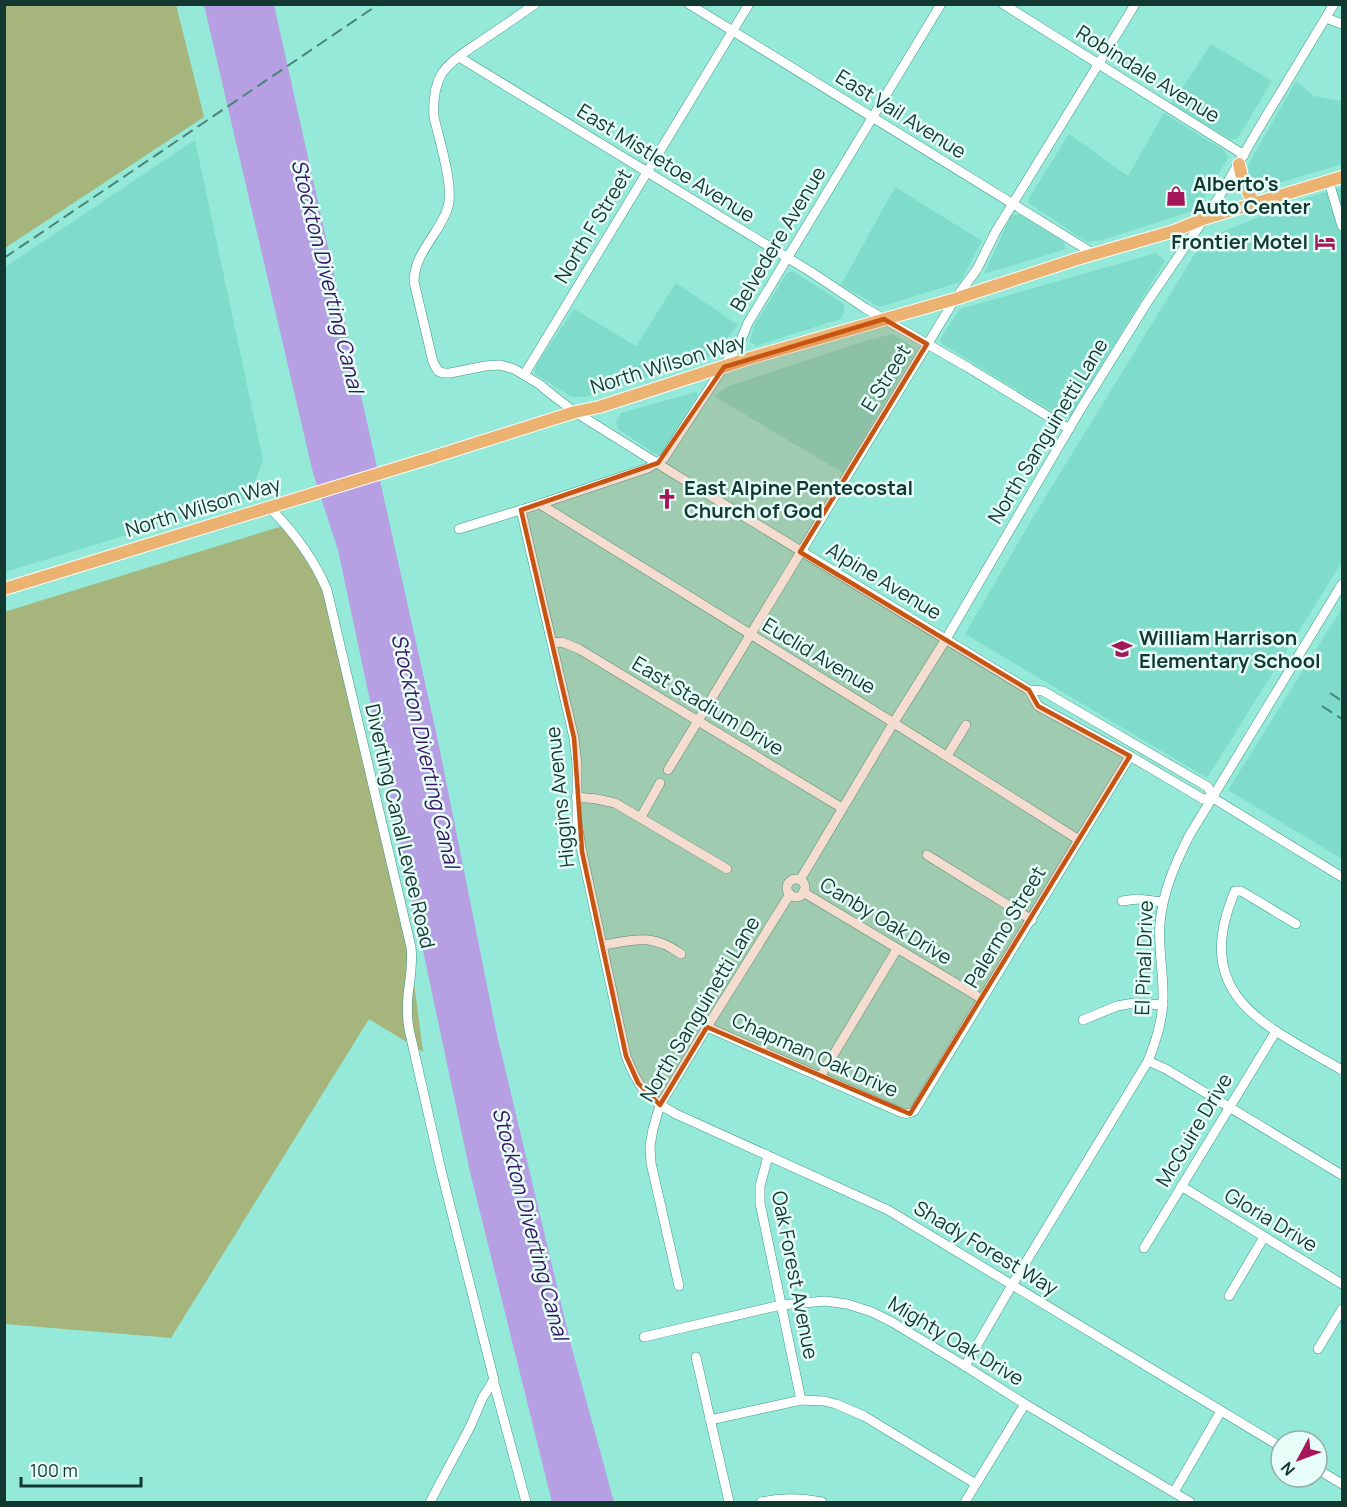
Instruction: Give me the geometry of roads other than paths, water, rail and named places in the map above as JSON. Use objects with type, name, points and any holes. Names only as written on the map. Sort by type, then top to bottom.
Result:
[{"type":"main road","points":[[1241,160],[1243,182],[1254,204]]},
{"type":"main road","name":"North Wilson Way","points":[[4,588],[724,367],[955,299],[1342,177]]},
{"type":"street","points":[[459,57],[535,4]]},
{"type":"street","name":"East Vail Avenue","points":[[689,4],[1094,254]]},
{"type":"street","name":"North F Street","points":[[524,375],[749,4]]},
{"type":"street","name":"Belvedere Avenue","points":[[459,529],[648,468],[664,458],[741,340],[748,322],[941,4]]},
{"type":"street","name":"Robindale Avenue","points":[[1003,4],[1098,63],[1241,160]]},
{"type":"street","name":"North Sanguinetti Lane","points":[[800,880],[946,639],[1069,429],[1148,301],[1219,197],[1334,4]]},
{"type":"street","name":"E Street","points":[[668,770],[955,299],[977,269],[996,231],[1134,6]]},
{"type":"street","points":[[1326,18],[1342,24]]},
{"type":"street","name":"East Mistletoe Avenue","points":[[459,57],[884,319],[1069,429]]},
{"type":"street","name":"Alpine Avenue","points":[[459,57],[446,68],[440,78],[433,106],[449,187],[449,205],[422,254],[414,277],[433,362],[438,371],[450,373],[500,365],[514,369],[576,412],[657,463],[1029,690],[1043,691],[1208,787],[1213,798],[1342,877]]},
{"type":"street","points":[[1329,182],[1342,226]]},
{"type":"street","name":"Euclid Avenue","points":[[540,504],[894,722],[1079,840]]},
{"type":"street","name":"Diverting Canal Levee Road","points":[[269,507],[295,537],[318,571],[327,590],[411,947],[412,971],[407,1012],[409,1029],[493,1381]]},
{"type":"street","name":"Higgins Avenue","points":[[521,510],[574,738],[577,764],[577,824],[626,1056],[646,1095],[660,1105]]},
{"type":"street","name":"El Pinal Drive","points":[[965,1366],[1148,1060],[1159,1029],[1163,1005],[1159,946],[1162,902],[1178,858],[1189,836],[1342,584]]},
{"type":"street","name":"East Stadium Drive","points":[[552,643],[562,642],[579,649],[842,808]]},
{"type":"street","name":"Alpine Avenue","points":[[1029,690],[1038,706],[1203,799],[1213,798]]},
{"type":"street","points":[[947,756],[966,724]]},
{"type":"street","name":"Palermo Street","points":[[910,1114],[918,1107],[1130,756]]},
{"type":"street","points":[[641,817],[660,783]]},
{"type":"street","points":[[576,797],[615,803],[727,870]]},
{"type":"street","points":[[927,855],[1032,920]]},
{"type":"street","points":[[794,879],[800,880],[805,887],[803,892],[796,896],[790,894],[787,890],[789,882],[794,879]]},
{"type":"street","points":[[1296,924],[1241,891],[1234,891],[1221,938],[1224,969],[1230,984],[1249,1011],[1276,1031],[1342,1070]]},
{"type":"street","name":"Canby Oak Drive","points":[[803,892],[982,999]]},
{"type":"street","name":"North Sanguinetti Lane","points":[[679,1286],[651,1163],[650,1146],[653,1129],[660,1105],[790,894]]},
{"type":"street","points":[[1122,901],[1137,899],[1162,902]]},
{"type":"street","points":[[603,945],[647,939],[670,946],[681,954]]},
{"type":"street","points":[[820,1077],[897,949]]},
{"type":"street","points":[[1083,1020],[1117,1006],[1134,1003],[1163,1005]]},
{"type":"street","name":"Chapman Oak Drive","points":[[707,1027],[900,1112],[910,1114]]},
{"type":"street","name":"McGuire Drive","points":[[1144,1248],[1276,1031]]},
{"type":"street","points":[[1148,1060],[1342,1175]]},
{"type":"street","name":"Shady Forest Way","points":[[660,1105],[888,1210],[1269,1440]]},
{"type":"street","name":"Oak Forest Avenue","points":[[768,1156],[760,1186],[760,1203],[801,1400]]},
{"type":"street","name":"Gloria Drive","points":[[1181,1186],[1342,1284]]},
{"type":"street","points":[[1229,1296],[1264,1237]]},
{"type":"street","name":"Mighty Oak Drive","points":[[644,1337],[781,1305],[825,1301],[856,1307],[892,1322],[1190,1503]]},
{"type":"street","points":[[1318,1349],[1342,1309]]},
{"type":"street","points":[[696,1358],[729,1503]]},
{"type":"street","points":[[430,1503],[493,1381]]},
{"type":"street","points":[[493,1381],[526,1503]]},
{"type":"street","points":[[710,1420],[801,1400],[824,1401],[852,1410],[976,1484]]},
{"type":"street","points":[[965,1503],[1025,1404]]},
{"type":"street","points":[[1174,1492],[1221,1412]]},
{"type":"street","points":[[1329,1476],[1342,1484]]},
{"type":"street","points":[[761,1503],[773,1499],[805,1499],[822,1503]]},
{"type":"water","name":"Stockton Diverting Canal","points":[[204,5],[274,5],[438,741],[497,1035],[571,1345],[614,1502],[552,1502],[470,1172],[338,550],[313,473]]},
{"type":"railway","points":[[4,258],[379,4]]},
{"type":"railway","points":[[1330,693],[1342,701]]},
{"type":"railway","points":[[1322,706],[1342,719]]},
{"type":"place","name":"Alberto's Auto Center","points":[[1176,196]]},
{"type":"place","name":"Frontier Motel","points":[[1325,242]]},
{"type":"place","name":"East Alpine Pentecostal Church of God","points":[[667,499]]},
{"type":"place","name":"William Harrison Elementary School","points":[[1122,649]]}]
